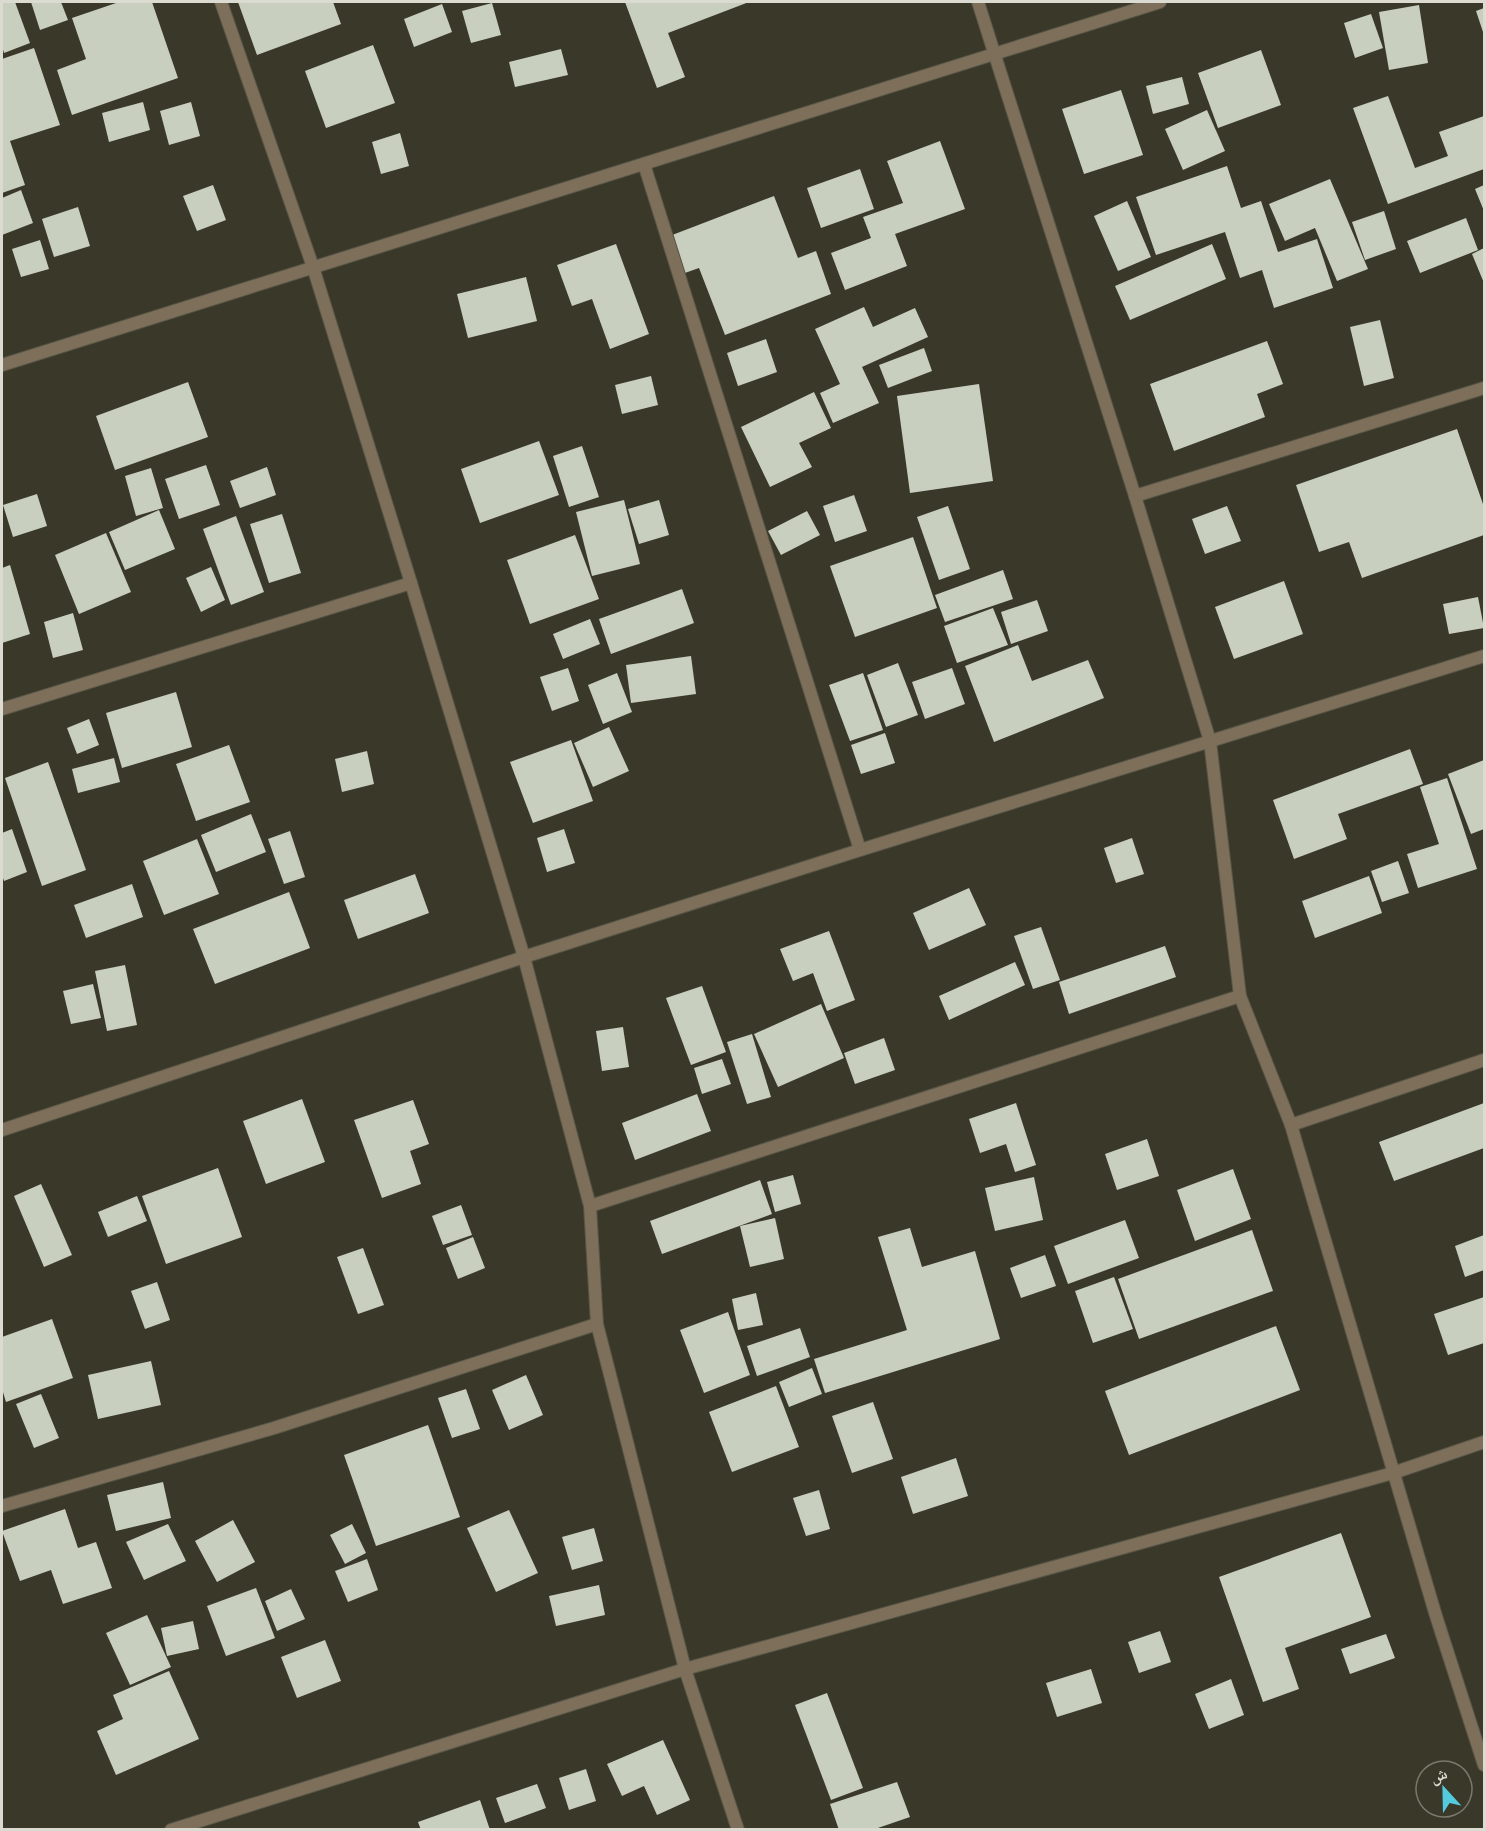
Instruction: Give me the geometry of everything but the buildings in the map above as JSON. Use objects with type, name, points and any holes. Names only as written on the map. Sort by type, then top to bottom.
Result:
[{"type":"street","points":[[221,2],[313,267],[524,957],[590,1206],[597,1324],[685,1669],[738,1830]]},
{"type":"street","points":[[978,2],[996,53],[1210,741],[1240,996],[1291,1125],[1436,1616],[1485,1765]]},
{"type":"street","points":[[2,365],[1160,2]]},
{"type":"street","points":[[644,164],[860,850]]},
{"type":"street","points":[[1135,496],[1485,387]]},
{"type":"street","points":[[2,709],[411,583]]},
{"type":"street","points":[[2,1130],[524,957],[1485,656]]},
{"type":"street","points":[[590,1206],[1240,996]]},
{"type":"street","points":[[1291,1125],[1485,1060]]},
{"type":"street","points":[[2,1506],[274,1428],[597,1324]]},
{"type":"street","points":[[171,1830],[685,1669],[1393,1473],[1485,1442]]}]
